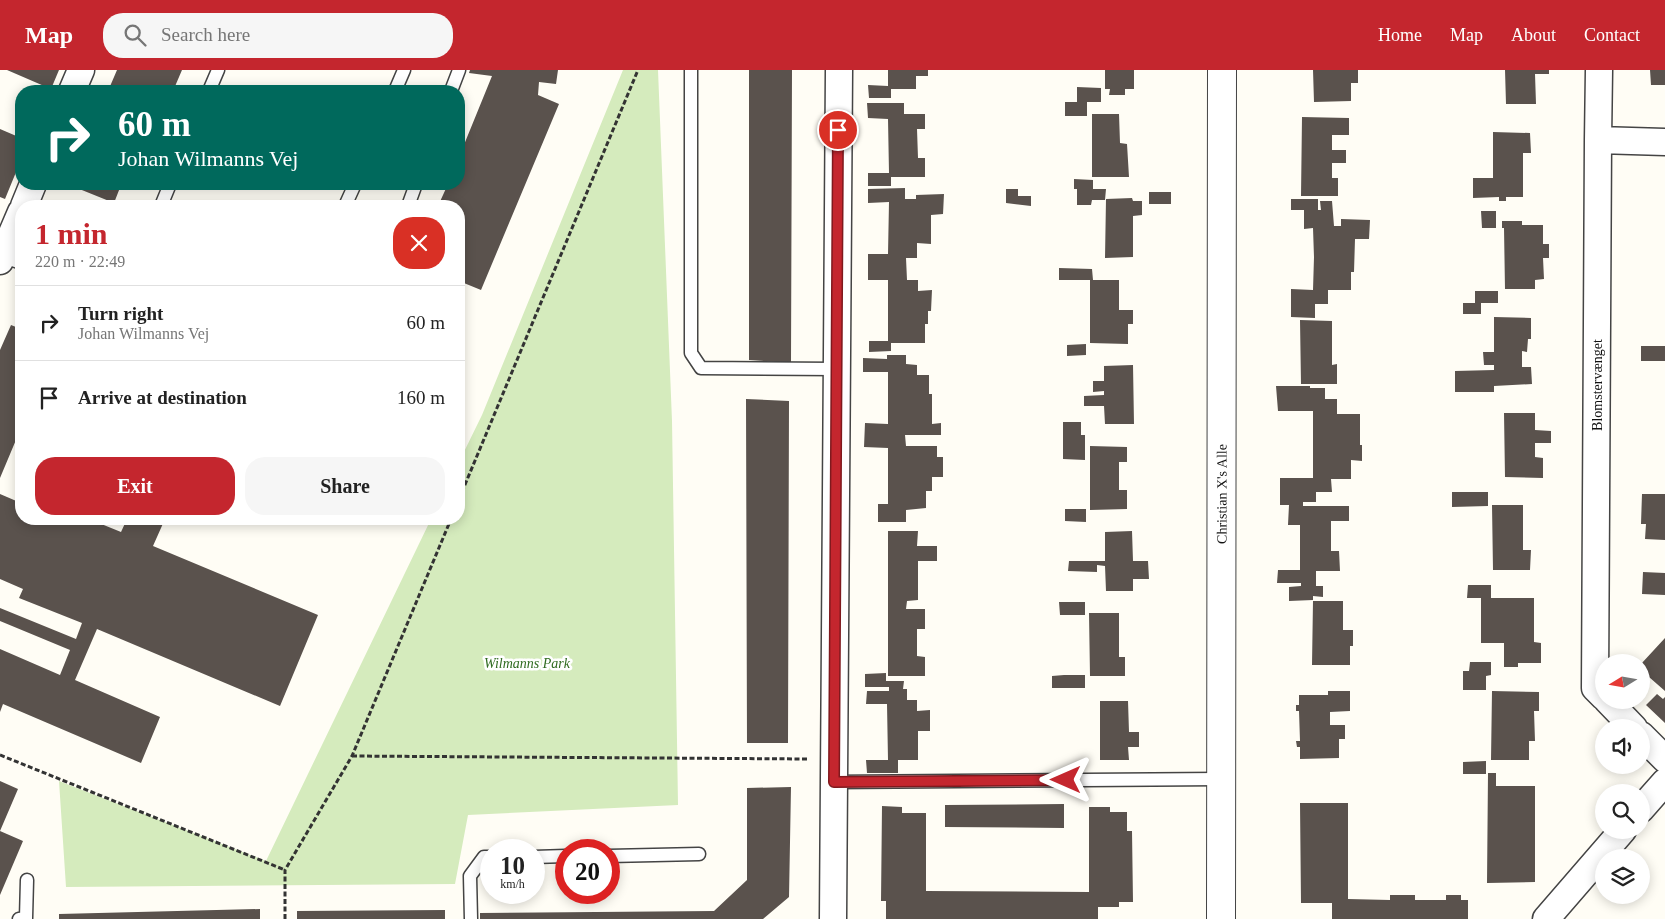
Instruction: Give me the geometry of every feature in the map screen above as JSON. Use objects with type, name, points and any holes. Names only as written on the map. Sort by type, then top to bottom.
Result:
[{"type":"street","points":[[75,85],[81,70]]},
{"type":"street","points":[[833,919],[839,70]]},
{"type":"street","name":"Christian X's Alle","points":[[1221,919],[1222,70]]},
{"type":"street","name":"Blomstervænget","points":[[1595,654],[1600,70]]},
{"type":"street","points":[[1598,140],[1665,142]]},
{"type":"street","points":[[8,260],[15,234]]},
{"type":"street","points":[[1616,709],[1625,719]]},
{"type":"street","points":[[1650,744],[1665,759]]},
{"type":"street","points":[[1650,799],[1665,782]]},
{"type":"street","points":[[1546,919],[1615,839]]},
{"type":"lane","points":[[212,85],[218,70]]},
{"type":"lane","points":[[398,85],[404,70]]},
{"type":"lane","points":[[453,85],[459,70]]},
{"type":"lane","points":[[692,70],[691,353],[702,368],[837,369]]},
{"type":"lane","points":[[834,771],[1221,779]]},
{"type":"lane","points":[[620,856],[699,854]]},
{"type":"lane","points":[[471,919],[470,876],[480,862]]},
{"type":"lane","points":[[19,919],[26,918],[27,880]]},
{"type":"path","points":[[465,485],[638,70]]},
{"type":"path","points":[[285,919],[285,870],[352,756],[448,525]]},
{"type":"path","points":[[0,755],[285,870]]},
{"type":"path","points":[[352,756],[834,771]]},
{"type":"green space","name":"Wilmanns Park","points":[[623,70],[658,70],[672,421],[678,805],[468,815],[455,884],[66,887],[59,781],[266,861],[428,525],[465,525],[465,450],[482,415]]},
{"type":"building","points":[[7,70],[59,70],[53,85],[42,85]]},
{"type":"building","points":[[117,70],[182,70],[176,85],[111,85]]},
{"type":"building","points":[[470,70],[558,70],[556,84],[539,82],[538,95],[559,104],[481,290],[465,283],[465,200],[441,200],[445,190],[465,190],[465,142],[492,76],[469,73]]},
{"type":"building","points":[[749,70],[792,70],[791,363],[749,360]]},
{"type":"building","points":[[888,70],[928,70],[928,76],[916,76],[916,89],[891,89],[891,98],[869,98],[868,85],[888,86]]},
{"type":"building","points":[[1105,70],[1134,70],[1134,89],[1125,89],[1125,95],[1109,95],[1110,89],[1105,89]]},
{"type":"building","points":[[1313,70],[1358,70],[1358,83],[1351,83],[1351,101],[1314,102]]},
{"type":"building","points":[[1505,70],[1549,70],[1549,74],[1535,74],[1536,104],[1506,104]]},
{"type":"building","points":[[1650,70],[1665,70],[1665,85],[1651,85]]},
{"type":"building","points":[[1077,87],[1101,88],[1101,102],[1087,102],[1087,116],[1065,116],[1065,102],[1077,102]]},
{"type":"building","points":[[867,103],[904,103],[904,114],[925,114],[925,129],[917,129],[918,158],[925,158],[925,177],[891,177],[891,186],[868,186],[868,173],[889,173],[888,119],[868,118]]},
{"type":"building","points":[[1092,114],[1119,114],[1120,143],[1127,144],[1129,177],[1092,177]]},
{"type":"building","points":[[1302,117],[1349,118],[1349,135],[1332,135],[1332,150],[1346,150],[1346,163],[1332,163],[1332,178],[1338,178],[1338,196],[1301,196]]},
{"type":"building","points":[[0,129],[15,135],[15,175],[5,199],[0,197]]},
{"type":"building","points":[[1493,132],[1530,133],[1531,153],[1523,153],[1523,197],[1506,197],[1506,201],[1499,201],[1499,197],[1473,198],[1473,178],[1493,178]]},
{"type":"building","points":[[1074,179],[1093,180],[1093,189],[1106,189],[1105,200],[1092,200],[1091,205],[1077,205],[1077,189],[1074,189]]},
{"type":"building","points":[[905,188],[905,199],[916,199],[916,195],[944,194],[943,214],[931,215],[931,244],[917,243],[917,258],[906,258],[907,280],[918,280],[918,291],[932,290],[931,311],[928,311],[928,324],[925,324],[925,343],[891,343],[891,351],[869,352],[869,341],[888,341],[888,280],[868,280],[868,254],[888,254],[889,202],[868,203],[868,189]]},
{"type":"building","points":[[1006,189],[1018,189],[1018,196],[1031,196],[1031,206],[1006,203]]},
{"type":"building","points":[[82,190],[119,190],[115,200],[107,200]]},
{"type":"building","points":[[1149,192],[1171,192],[1171,204],[1149,204]]},
{"type":"building","points":[[1132,198],[1133,201],[1142,201],[1142,215],[1133,216],[1133,257],[1105,258],[1106,199]]},
{"type":"building","points":[[1291,199],[1318,199],[1318,210],[1321,210],[1320,201],[1332,201],[1334,226],[1341,226],[1341,219],[1370,220],[1369,239],[1355,239],[1354,272],[1351,272],[1351,290],[1328,290],[1328,304],[1315,304],[1315,318],[1291,317],[1291,289],[1313,290],[1314,257],[1313,228],[1304,229],[1304,210],[1291,210]]},
{"type":"building","points":[[1481,211],[1496,211],[1496,228],[1482,228]]},
{"type":"building","points":[[1502,221],[1522,221],[1522,225],[1543,225],[1543,244],[1549,244],[1549,258],[1543,258],[1544,279],[1535,280],[1535,289],[1505,289],[1504,228],[1502,228]]},
{"type":"building","points":[[1059,268],[1092,269],[1093,280],[1119,280],[1119,310],[1133,310],[1133,324],[1128,324],[1128,344],[1090,343],[1090,280],[1059,280]]},
{"type":"building","points":[[1475,291],[1498,291],[1498,303],[1481,303],[1481,314],[1463,314],[1463,303],[1475,303]]},
{"type":"building","points":[[1494,317],[1531,318],[1531,339],[1528,339],[1527,352],[1522,351],[1522,367],[1531,367],[1532,384],[1494,386],[1494,392],[1455,392],[1455,371],[1494,370],[1494,365],[1484,365],[1483,352],[1494,352]]},
{"type":"building","points":[[1300,320],[1332,321],[1332,365],[1337,364],[1337,384],[1301,384]]},
{"type":"building","points":[[11,325],[15,327],[15,442],[0,478],[0,350]]},
{"type":"building","points":[[1086,344],[1086,355],[1067,356],[1067,345]]},
{"type":"building","points":[[1641,346],[1665,346],[1665,361],[1641,361]]},
{"type":"building","points":[[887,355],[906,355],[906,364],[917,365],[917,375],[929,375],[929,394],[932,394],[932,424],[941,423],[941,435],[905,435],[906,446],[937,446],[937,457],[943,457],[943,477],[932,477],[932,491],[926,491],[926,508],[906,510],[906,522],[878,522],[878,504],[888,504],[888,448],[864,447],[865,423],[888,424],[888,372],[863,372],[863,358],[887,359]]},
{"type":"building","points":[[1133,365],[1134,424],[1105,424],[1104,406],[1084,406],[1084,396],[1104,395],[1104,391],[1093,392],[1093,381],[1104,381],[1104,366]]},
{"type":"building","points":[[1276,386],[1325,388],[1325,399],[1337,399],[1337,414],[1360,414],[1362,461],[1351,460],[1351,479],[1331,479],[1332,492],[1316,492],[1316,502],[1303,502],[1303,506],[1349,506],[1349,521],[1331,521],[1331,551],[1339,551],[1340,571],[1316,571],[1316,586],[1323,586],[1323,597],[1313,596],[1313,600],[1289,601],[1289,587],[1301,586],[1301,583],[1277,583],[1278,570],[1300,570],[1300,525],[1288,525],[1289,505],[1280,505],[1280,478],[1313,478],[1313,411],[1278,411]]},
{"type":"building","points":[[746,399],[789,401],[788,743],[747,743]]},
{"type":"building","points":[[1504,413],[1535,413],[1535,430],[1551,431],[1551,443],[1535,443],[1535,457],[1543,458],[1543,478],[1505,477]]},
{"type":"building","points":[[1063,422],[1081,422],[1081,435],[1085,435],[1085,460],[1063,459]]},
{"type":"building","points":[[1090,446],[1127,447],[1127,462],[1119,462],[1119,490],[1127,490],[1127,509],[1090,510]]},
{"type":"building","points":[[1452,492],[1488,492],[1488,506],[1452,507]]},
{"type":"building","points":[[0,494],[15,500],[15,525],[104,525],[121,532],[124,525],[162,525],[153,546],[318,615],[280,706],[97,629],[75,680],[160,717],[141,763],[3,704],[0,712],[0,649],[60,675],[70,650],[0,621],[0,608],[76,639],[82,623],[19,598],[23,589],[0,579]]},
{"type":"building","points":[[1642,494],[1665,494],[1665,540],[1645,539],[1646,524],[1641,524]]},
{"type":"building","points":[[1492,505],[1523,505],[1523,550],[1531,550],[1530,570],[1493,570]]},
{"type":"building","points":[[1065,509],[1086,509],[1086,522],[1065,521]]},
{"type":"building","points":[[888,531],[918,531],[917,546],[937,546],[937,561],[918,561],[918,600],[907,601],[906,609],[925,609],[925,629],[917,629],[917,656],[925,657],[925,676],[888,676]]},
{"type":"building","points":[[1132,531],[1133,561],[1148,561],[1149,579],[1133,579],[1133,591],[1106,591],[1105,566],[1097,565],[1097,572],[1068,571],[1069,561],[1105,561],[1105,532]]},
{"type":"building","points":[[1643,572],[1665,573],[1665,595],[1642,594]]},
{"type":"building","points":[[1468,585],[1491,585],[1491,598],[1534,598],[1534,642],[1541,643],[1541,663],[1518,663],[1518,667],[1504,667],[1504,643],[1481,643],[1481,598],[1467,598]]},
{"type":"building","points":[[1313,601],[1343,601],[1343,630],[1353,630],[1353,646],[1350,646],[1350,665],[1312,665]]},
{"type":"building","points":[[1059,602],[1085,602],[1085,615],[1060,615]]},
{"type":"building","points":[[1089,613],[1119,613],[1119,657],[1125,657],[1125,676],[1090,676]]},
{"type":"building","points":[[1665,638],[1665,691],[1650,678],[1650,654]]},
{"type":"building","points":[[1470,662],[1491,662],[1491,675],[1486,676],[1486,690],[1463,690],[1463,671],[1469,671]]},
{"type":"building","points":[[886,673],[886,681],[904,681],[903,689],[907,689],[907,700],[917,700],[917,711],[930,710],[930,731],[918,731],[918,760],[898,760],[898,773],[867,773],[866,760],[888,760],[887,704],[866,704],[867,691],[889,691],[889,687],[865,687],[865,674]]},
{"type":"building","points":[[1085,675],[1085,688],[1052,688],[1052,676]]},
{"type":"building","points":[[1328,691],[1350,691],[1350,711],[1330,712],[1330,725],[1345,725],[1345,739],[1339,739],[1339,758],[1300,759],[1300,747],[1297,747],[1296,741],[1300,741],[1299,711],[1296,711],[1296,705],[1299,705],[1299,695],[1328,695]]},
{"type":"building","points":[[1492,691],[1539,692],[1539,711],[1534,711],[1535,741],[1529,741],[1529,760],[1491,760]]},
{"type":"building","points":[[1657,694],[1663,699],[1665,697],[1665,723],[1650,709],[1650,701]]},
{"type":"building","points":[[1100,701],[1128,701],[1129,732],[1139,732],[1139,747],[1128,747],[1129,760],[1100,760]]},
{"type":"building","points":[[1486,761],[1486,774],[1463,774],[1463,762]]},
{"type":"building","points":[[1488,773],[1496,773],[1496,786],[1535,786],[1535,882],[1487,883]]},
{"type":"building","points":[[0,781],[18,789],[0,831]]},
{"type":"building","points":[[791,787],[789,897],[763,919],[480,919],[480,913],[714,911],[747,880],[747,788]]},
{"type":"building","points":[[1300,803],[1348,803],[1348,899],[1390,900],[1390,895],[1415,895],[1415,900],[1446,900],[1446,895],[1461,895],[1461,900],[1468,900],[1468,919],[1332,919],[1332,903],[1301,903]]},
{"type":"building","points":[[1064,804],[1064,828],[945,827],[945,805]]},
{"type":"building","points":[[882,806],[902,807],[902,813],[926,813],[926,891],[1089,892],[1089,807],[1110,807],[1110,812],[1127,812],[1127,831],[1132,831],[1133,902],[1119,902],[1119,907],[1098,907],[1098,919],[886,919],[886,901],[881,901]]},
{"type":"building","points":[[0,831],[23,841],[0,895]]},
{"type":"building","points":[[260,909],[260,919],[59,919],[59,914]]},
{"type":"building","points":[[445,910],[445,919],[297,919],[297,911]]},
{"type":"route","points":[[838,130],[834,782],[1066,780]]}]
